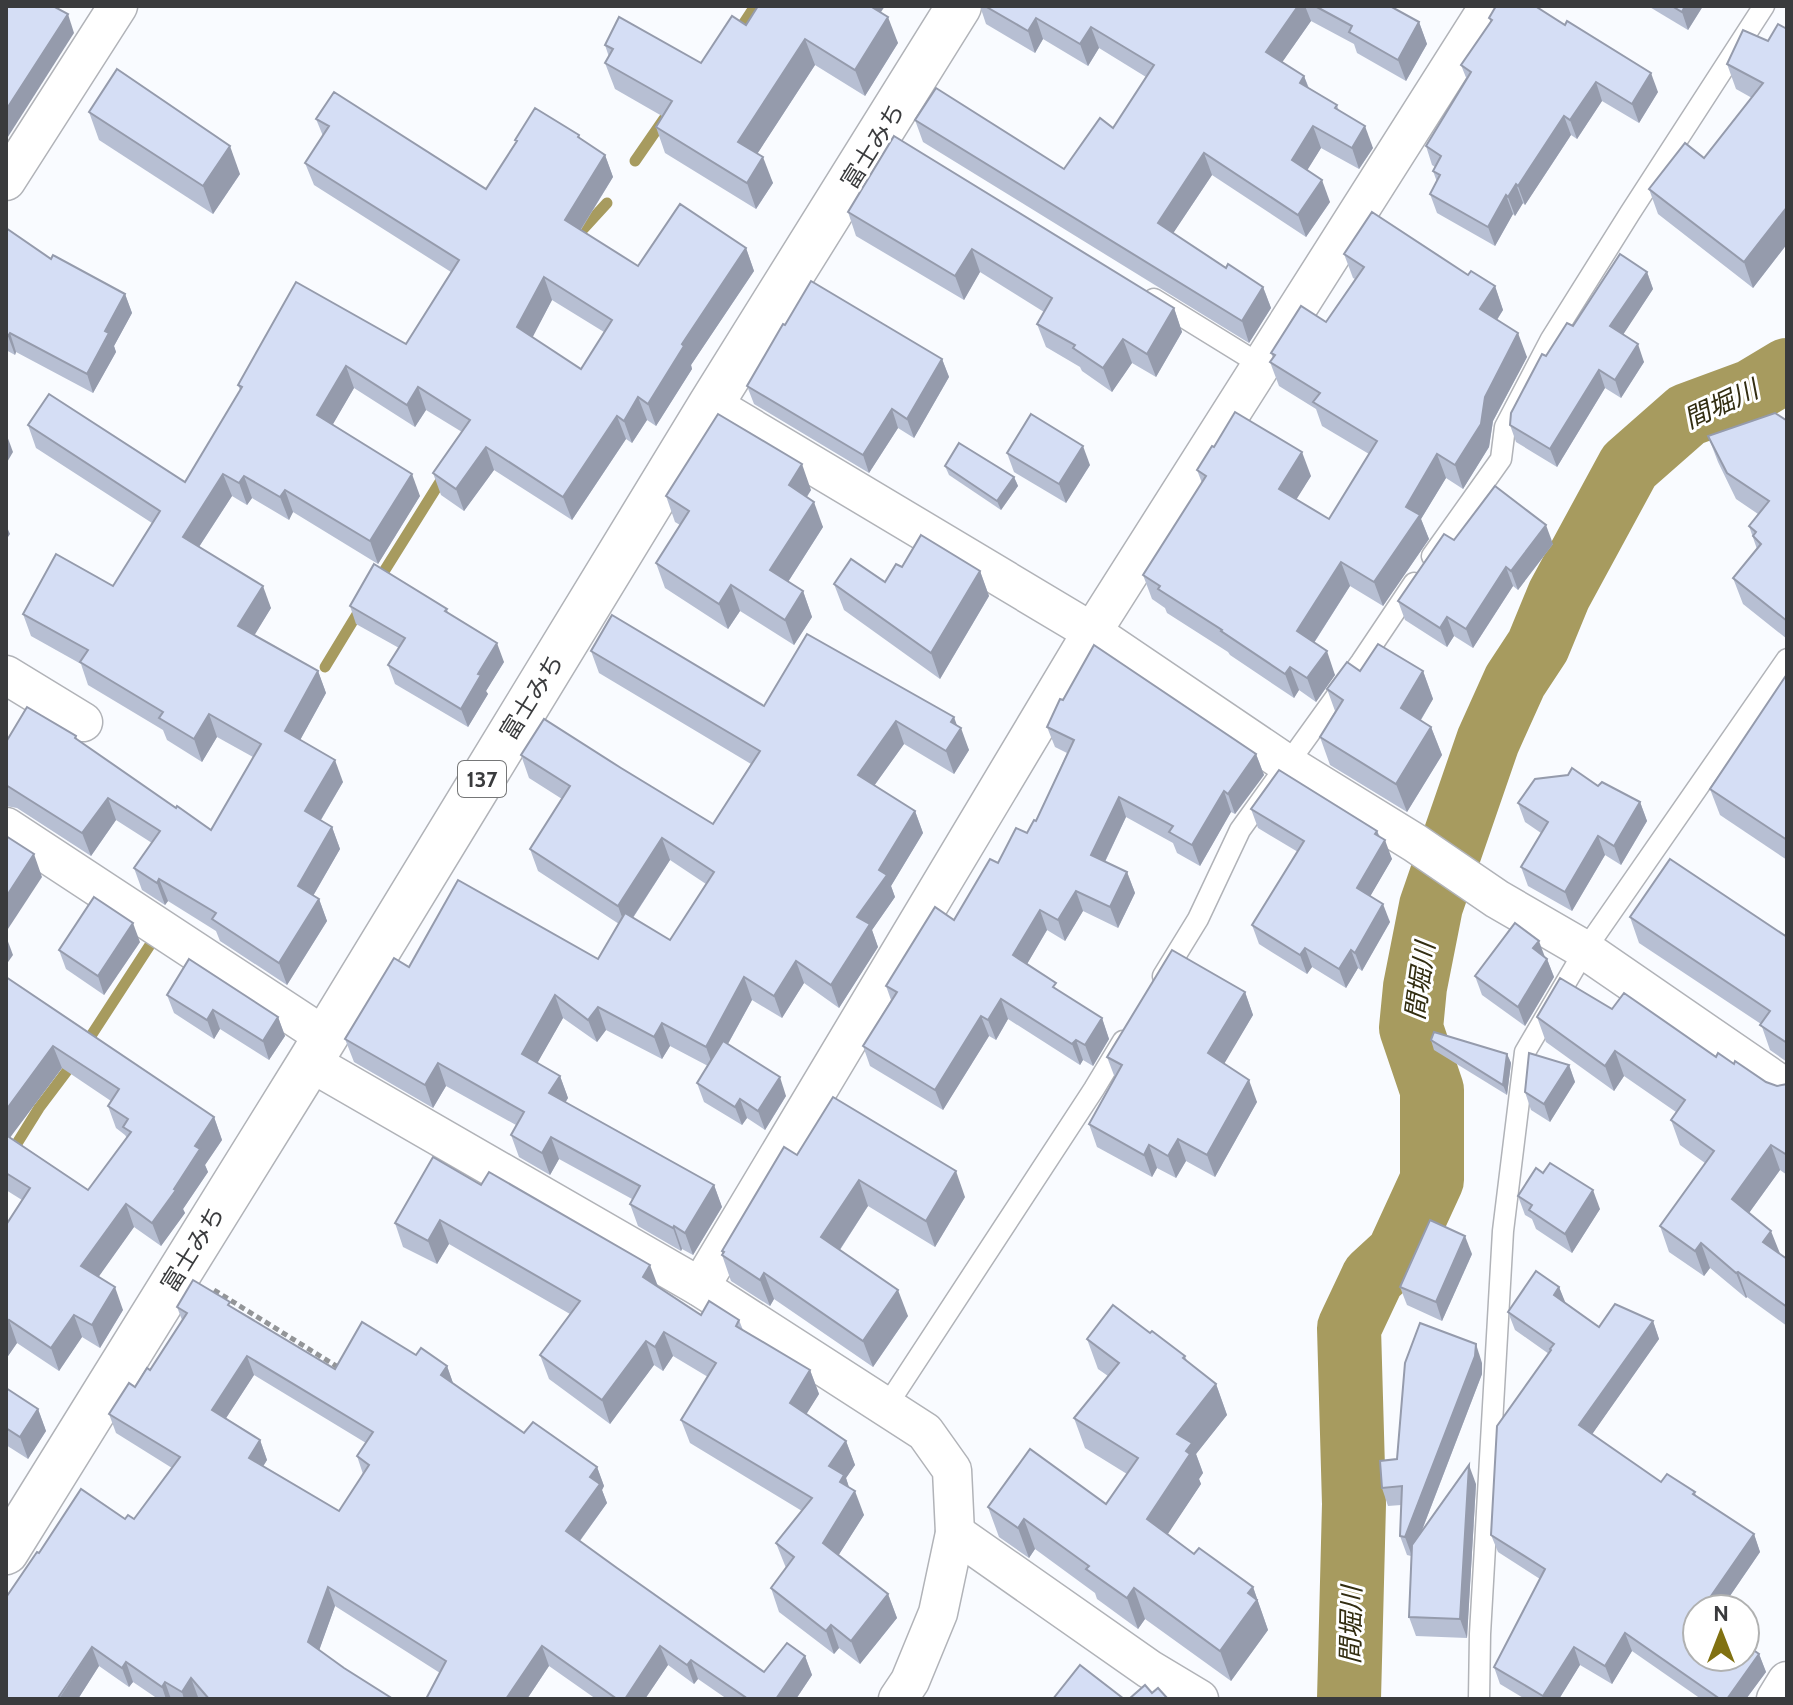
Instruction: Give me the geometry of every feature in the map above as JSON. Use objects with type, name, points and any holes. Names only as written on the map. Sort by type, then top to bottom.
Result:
[{"type":"highway","name":"富士みち","points":[[6,1552],[711,404],[888,134],[959,6]]},
{"type":"street","points":[[6,181],[20,129],[118,6]]},
{"type":"street","points":[[700,1287],[1092,632],[1489,6]]},
{"type":"street","points":[[711,404],[1092,632],[1287,764],[1415,843],[1497,899],[1585,950],[1787,1089]]},
{"type":"street","points":[[6,675],[83,722]]},
{"type":"street","points":[[6,827],[317,1049],[700,1287],[925,1432],[952,1470],[955,1533],[938,1613],[910,1681],[898,1699]]},
{"type":"street","points":[[955,1533],[1149,1669],[1199,1699]]},
{"type":"street","points":[[1776,1699],[1787,1681]]},
{"type":"lane","points":[[1150,997],[1198,919],[1240,830],[1501,459],[1505,427],[1551,339],[1764,6]]},
{"type":"lane","points":[[1142,292],[1261,365]]},
{"type":"lane","points":[[1479,1699],[1503,1231],[1525,1052],[1585,950],[1787,659]]},
{"type":"lane","points":[[886,1407],[1134,1023]]},
{"type":"path","points":[[203,1283],[346,1372]]},
{"type":"building","points":[[6,6],[53,6],[68,14],[6,110]]},
{"type":"building","points":[[758,6],[870,6],[888,17],[855,70],[805,39],[738,142],[763,157],[747,183],[656,127],[672,101],[605,63],[613,49],[605,45],[619,17],[701,63],[732,16],[746,25]]},
{"type":"building","points":[[985,6],[1298,6],[1266,52],[1304,76],[1300,83],[1365,126],[1352,148],[1313,126],[1292,160],[1322,180],[1298,215],[1204,153],[1158,223],[1226,268],[1228,264],[1263,287],[1242,321],[915,120],[936,88],[1064,169],[1100,118],[1113,128],[1154,65],[1091,27],[1080,44],[1036,18],[1028,31]]},
{"type":"building","points":[[1315,6],[1390,6],[1419,22],[1398,60],[1349,32],[1352,26]]},
{"type":"building","points":[[1496,6],[1535,6],[1565,25],[1567,21],[1651,73],[1632,104],[1596,82],[1570,120],[1564,116],[1518,186],[1516,184],[1508,197],[1506,195],[1488,227],[1430,194],[1440,175],[1433,171],[1441,156],[1426,146],[1471,72],[1461,65],[1492,20],[1489,18]]},
{"type":"building","points":[[1778,24],[1787,29],[1787,207],[1744,262],[1649,189],[1685,143],[1704,158],[1763,83],[1727,64],[1743,30],[1768,41]]},
{"type":"building","points":[[117,69],[230,146],[203,186],[89,112]]},
{"type":"building","points":[[334,92],[486,189],[535,108],[605,155],[565,220],[638,266],[680,204],[746,248],[682,344],[684,346],[648,404],[638,397],[624,421],[617,416],[563,497],[486,447],[456,489],[433,473],[470,420],[418,387],[407,405],[346,366],[317,415],[412,474],[370,541],[285,490],[280,497],[244,476],[239,483],[223,474],[183,537],[263,586],[238,626],[318,671],[285,731],[335,760],[305,811],[332,827],[298,886],[319,899],[279,963],[212,919],[216,913],[134,868],[160,831],[108,798],[82,833],[6,785],[6,742],[27,707],[76,736],[211,830],[261,744],[209,714],[194,739],[159,718],[163,712],[80,662],[88,650],[23,614],[56,554],[113,586],[160,511],[28,425],[49,394],[185,482],[242,387],[238,385],[296,282],[406,344],[459,260],[305,163],[329,126],[316,119]],"holes":[[[544,277],[612,320],[581,369],[517,327]]]},
{"type":"building","points":[[894,136],[1174,308],[1147,354],[1123,339],[1103,368],[1073,348],[1075,345],[1037,324],[1052,298],[972,249],[955,276],[848,212]]},
{"type":"building","points":[[1372,212],[1468,275],[1471,271],[1495,286],[1480,309],[1518,333],[1485,397],[1481,424],[1455,465],[1437,454],[1406,507],[1420,515],[1374,582],[1341,562],[1297,631],[1327,651],[1307,678],[1290,667],[1285,674],[1158,589],[1160,586],[1143,575],[1206,476],[1197,470],[1235,412],[1302,452],[1279,489],[1329,519],[1377,441],[1313,402],[1320,393],[1270,362],[1275,355],[1271,353],[1301,306],[1326,322],[1364,267],[1344,254]]},
{"type":"building","points":[[6,228],[51,259],[53,255],[125,294],[87,374],[10,333],[6,335]]},
{"type":"building","points":[[1620,254],[1647,272],[1610,326],[1638,344],[1615,380],[1599,370],[1550,449],[1510,425],[1511,413],[1542,354],[1546,356],[1567,323],[1573,326]]},
{"type":"building","points":[[811,281],[942,359],[907,419],[892,409],[863,455],[747,386]]},
{"type":"building","points":[[1775,413],[1787,418],[1787,621],[1733,578],[1761,544],[1753,536],[1756,532],[1749,526],[1769,501],[1727,473],[1708,436]]},
{"type":"building","points":[[718,414],[802,464],[789,485],[814,502],[770,570],[803,591],[785,620],[731,585],[719,604],[656,563],[689,511],[666,496]]},
{"type":"building","points":[[1031,414],[1083,446],[1059,484],[1007,453]]},
{"type":"building","points":[[959,443],[1014,477],[997,501],[945,466]]},
{"type":"building","points":[[1495,486],[1546,525],[1511,571],[1506,567],[1466,629],[1447,617],[1440,628],[1398,601],[1444,534],[1454,540]]},
{"type":"building","points":[[921,535],[980,571],[931,653],[834,584],[851,559],[885,582],[896,564],[902,567]]},
{"type":"building","points":[[374,564],[497,643],[461,709],[388,665],[405,638],[350,606]]},
{"type":"building","points":[[612,615],[764,706],[807,634],[954,717],[951,722],[961,728],[946,751],[896,721],[858,775],[915,811],[879,870],[887,875],[857,917],[870,924],[831,985],[796,961],[774,996],[744,977],[706,1047],[662,1023],[654,1037],[598,1007],[588,1020],[555,995],[522,1054],[560,1076],[549,1093],[714,1185],[685,1233],[630,1204],[640,1186],[551,1137],[542,1153],[511,1135],[524,1112],[438,1063],[425,1085],[345,1039],[394,958],[409,967],[458,880],[598,959],[625,913],[670,940],[714,872],[662,838],[618,906],[530,849],[570,786],[521,755],[544,719],[713,824],[760,751],[591,651]]},
{"type":"building","points":[[1378,644],[1423,671],[1401,708],[1431,727],[1396,784],[1320,737],[1343,700],[1327,689],[1347,662],[1360,671]]},
{"type":"building","points":[[1094,645],[1256,754],[1228,794],[1224,791],[1192,845],[1169,832],[1173,826],[1119,797],[1091,855],[1127,872],[1110,907],[1076,891],[1058,920],[1040,910],[1013,955],[1056,983],[1053,987],[1102,1018],[1085,1045],[1076,1040],[1072,1044],[1001,999],[988,1020],[981,1016],[935,1090],[863,1046],[897,992],[886,986],[935,907],[954,920],[990,859],[998,863],[1016,828],[1027,833],[1036,821],[1074,740],[1047,727],[1060,699],[1063,700]]},
{"type":"building","points":[[1787,674],[1787,840],[1710,789]]},
{"type":"building","points":[[1572,768],[1598,786],[1602,782],[1640,802],[1614,846],[1598,836],[1565,892],[1521,867],[1548,822],[1518,803],[1535,779],[1568,775]]},
{"type":"building","points":[[1279,770],[1377,831],[1375,834],[1385,840],[1357,888],[1383,904],[1355,953],[1351,950],[1339,969],[1305,948],[1300,955],[1252,925],[1304,841],[1251,809]]},
{"type":"building","points":[[6,836],[34,854],[6,897]]},
{"type":"building","points":[[1670,859],[1787,937],[1787,1043],[1760,1025],[1770,1011],[1630,917]]},
{"type":"building","points":[[94,897],[133,923],[98,976],[59,950]]},
{"type":"building","points":[[1515,923],[1539,941],[1533,948],[1547,959],[1518,1007],[1475,976]]},
{"type":"building","points":[[1172,950],[1245,992],[1208,1053],[1249,1080],[1207,1155],[1178,1139],[1168,1156],[1149,1145],[1144,1155],[1089,1124],[1122,1065],[1107,1057]]},
{"type":"building","points":[[189,959],[278,1017],[263,1041],[213,1010],[207,1020],[167,995]]},
{"type":"building","points":[[6,977],[214,1117],[195,1146],[200,1149],[152,1223],[126,1204],[81,1266],[115,1287],[92,1325],[74,1315],[51,1348],[9,1320],[6,1325],[6,1225],[30,1188],[6,1173],[6,1135],[88,1190],[131,1132],[123,1127],[128,1119],[108,1106],[119,1089],[53,1046],[6,1110]]},
{"type":"building","points":[[1560,978],[1612,1009],[1624,993],[1716,1057],[1718,1053],[1734,1064],[1735,1061],[1766,1082],[1777,1086],[1787,1084],[1787,1155],[1771,1145],[1732,1199],[1771,1231],[1763,1242],[1787,1259],[1787,1307],[1736,1273],[1701,1243],[1695,1251],[1660,1226],[1714,1151],[1671,1120],[1685,1100],[1615,1051],[1605,1066],[1537,1017]]},
{"type":"building","points":[[1434,1032],[1507,1054],[1503,1085],[1431,1040]]},
{"type":"building","points":[[723,1041],[780,1077],[758,1111],[740,1099],[735,1107],[697,1083]]},
{"type":"building","points":[[1529,1053],[1569,1065],[1544,1104],[1525,1092]]},
{"type":"building","points":[[833,1097],[956,1171],[926,1221],[859,1180],[821,1237],[898,1290],[863,1341],[764,1273],[760,1280],[722,1255],[784,1147],[797,1155]]},
{"type":"building","points":[[433,1157],[481,1185],[489,1172],[650,1265],[643,1277],[701,1315],[709,1301],[739,1320],[736,1326],[810,1370],[790,1403],[846,1441],[829,1466],[844,1475],[840,1482],[855,1491],[823,1543],[888,1594],[851,1641],[831,1625],[826,1631],[771,1588],[794,1557],[776,1543],[812,1498],[681,1420],[716,1363],[664,1332],[655,1347],[646,1341],[602,1400],[540,1355],[580,1301],[440,1220],[428,1241],[395,1223]]},
{"type":"building","points":[[1550,1163],[1593,1190],[1565,1234],[1529,1210],[1532,1205],[1518,1196],[1536,1168],[1543,1173]]},
{"type":"building","points":[[1430,1220],[1465,1236],[1436,1302],[1400,1287]]},
{"type":"building","points":[[1536,1271],[1559,1287],[1554,1295],[1599,1327],[1615,1304],[1653,1321],[1579,1425],[1661,1482],[1667,1474],[1754,1534],[1713,1593],[1681,1593],[1681,1672],[1625,1633],[1605,1666],[1574,1647],[1543,1696],[1494,1667],[1545,1569],[1491,1535],[1497,1426],[1554,1344],[1508,1312]]},
{"type":"building","points":[[193,1280],[230,1302],[228,1305],[335,1369],[362,1322],[416,1355],[421,1348],[447,1366],[441,1375],[524,1433],[533,1422],[597,1467],[590,1477],[600,1484],[566,1531],[764,1672],[787,1643],[805,1656],[776,1699],[743,1699],[745,1697],[691,1660],[687,1665],[660,1646],[625,1699],[617,1699],[542,1646],[506,1699],[426,1699],[446,1661],[328,1587],[308,1642],[393,1699],[209,1699],[191,1678],[182,1692],[165,1682],[162,1687],[126,1662],[122,1668],[92,1647],[60,1699],[6,1699],[6,1595],[39,1553],[81,1489],[125,1519],[128,1515],[134,1519],[180,1457],[109,1414],[129,1383],[135,1387],[147,1368],[150,1370],[187,1313],[177,1307]],"holes":[[[247,1356],[373,1432],[357,1456],[369,1465],[339,1511],[249,1458],[260,1440],[212,1410]]]},
{"type":"building","points":[[1113,1305],[1185,1356],[1183,1358],[1216,1384],[1177,1434],[1192,1443],[1186,1451],[1190,1454],[1147,1519],[1194,1554],[1199,1548],[1253,1587],[1248,1593],[1257,1600],[1220,1651],[1134,1588],[1127,1598],[1024,1519],[1018,1528],[988,1507],[1030,1449],[1106,1504],[1138,1458],[1074,1418],[1119,1363],[1087,1339]]},
{"type":"building","points":[[1420,1323],[1476,1344],[1475,1356],[1405,1537],[1400,1536],[1402,1486],[1382,1488],[1380,1461],[1397,1459],[1405,1363]]},
{"type":"building","points":[[6,1388],[38,1409],[20,1437],[6,1428]]},
{"type":"building","points":[[1469,1465],[1460,1619],[1409,1617],[1412,1545]]},
{"type":"building","points":[[1080,1665],[1124,1699],[1053,1699]]},
{"type":"building","points":[[1683,1673],[1745,1673],[1727,1699],[1720,1699]]},
{"type":"building","points":[[1145,1685],[1152,1693],[1158,1688],[1168,1699],[1129,1699]]},
{"type":"waterway","points":[[736,35],[755,6]]},
{"type":"waterway","points":[[635,161],[664,119]]},
{"type":"waterway","points":[[574,239],[607,203]]},
{"type":"waterway","name":"間堀川","points":[[1349,1699],[1354,1504],[1349,1328],[1373,1277],[1398,1254],[1432,1180],[1432,1090],[1411,1028],[1415,987],[1431,906],[1488,741],[1515,681],[1538,646],[1559,595],[1629,466],[1687,415],[1752,391],[1787,370]]},
{"type":"waterway","points":[[378,581],[445,474]]},
{"type":"waterway","points":[[325,667],[362,606]]},
{"type":"waterway","points":[[85,1045],[150,945]]},
{"type":"waterway","points":[[6,1161],[39,1108],[76,1059]]}]
